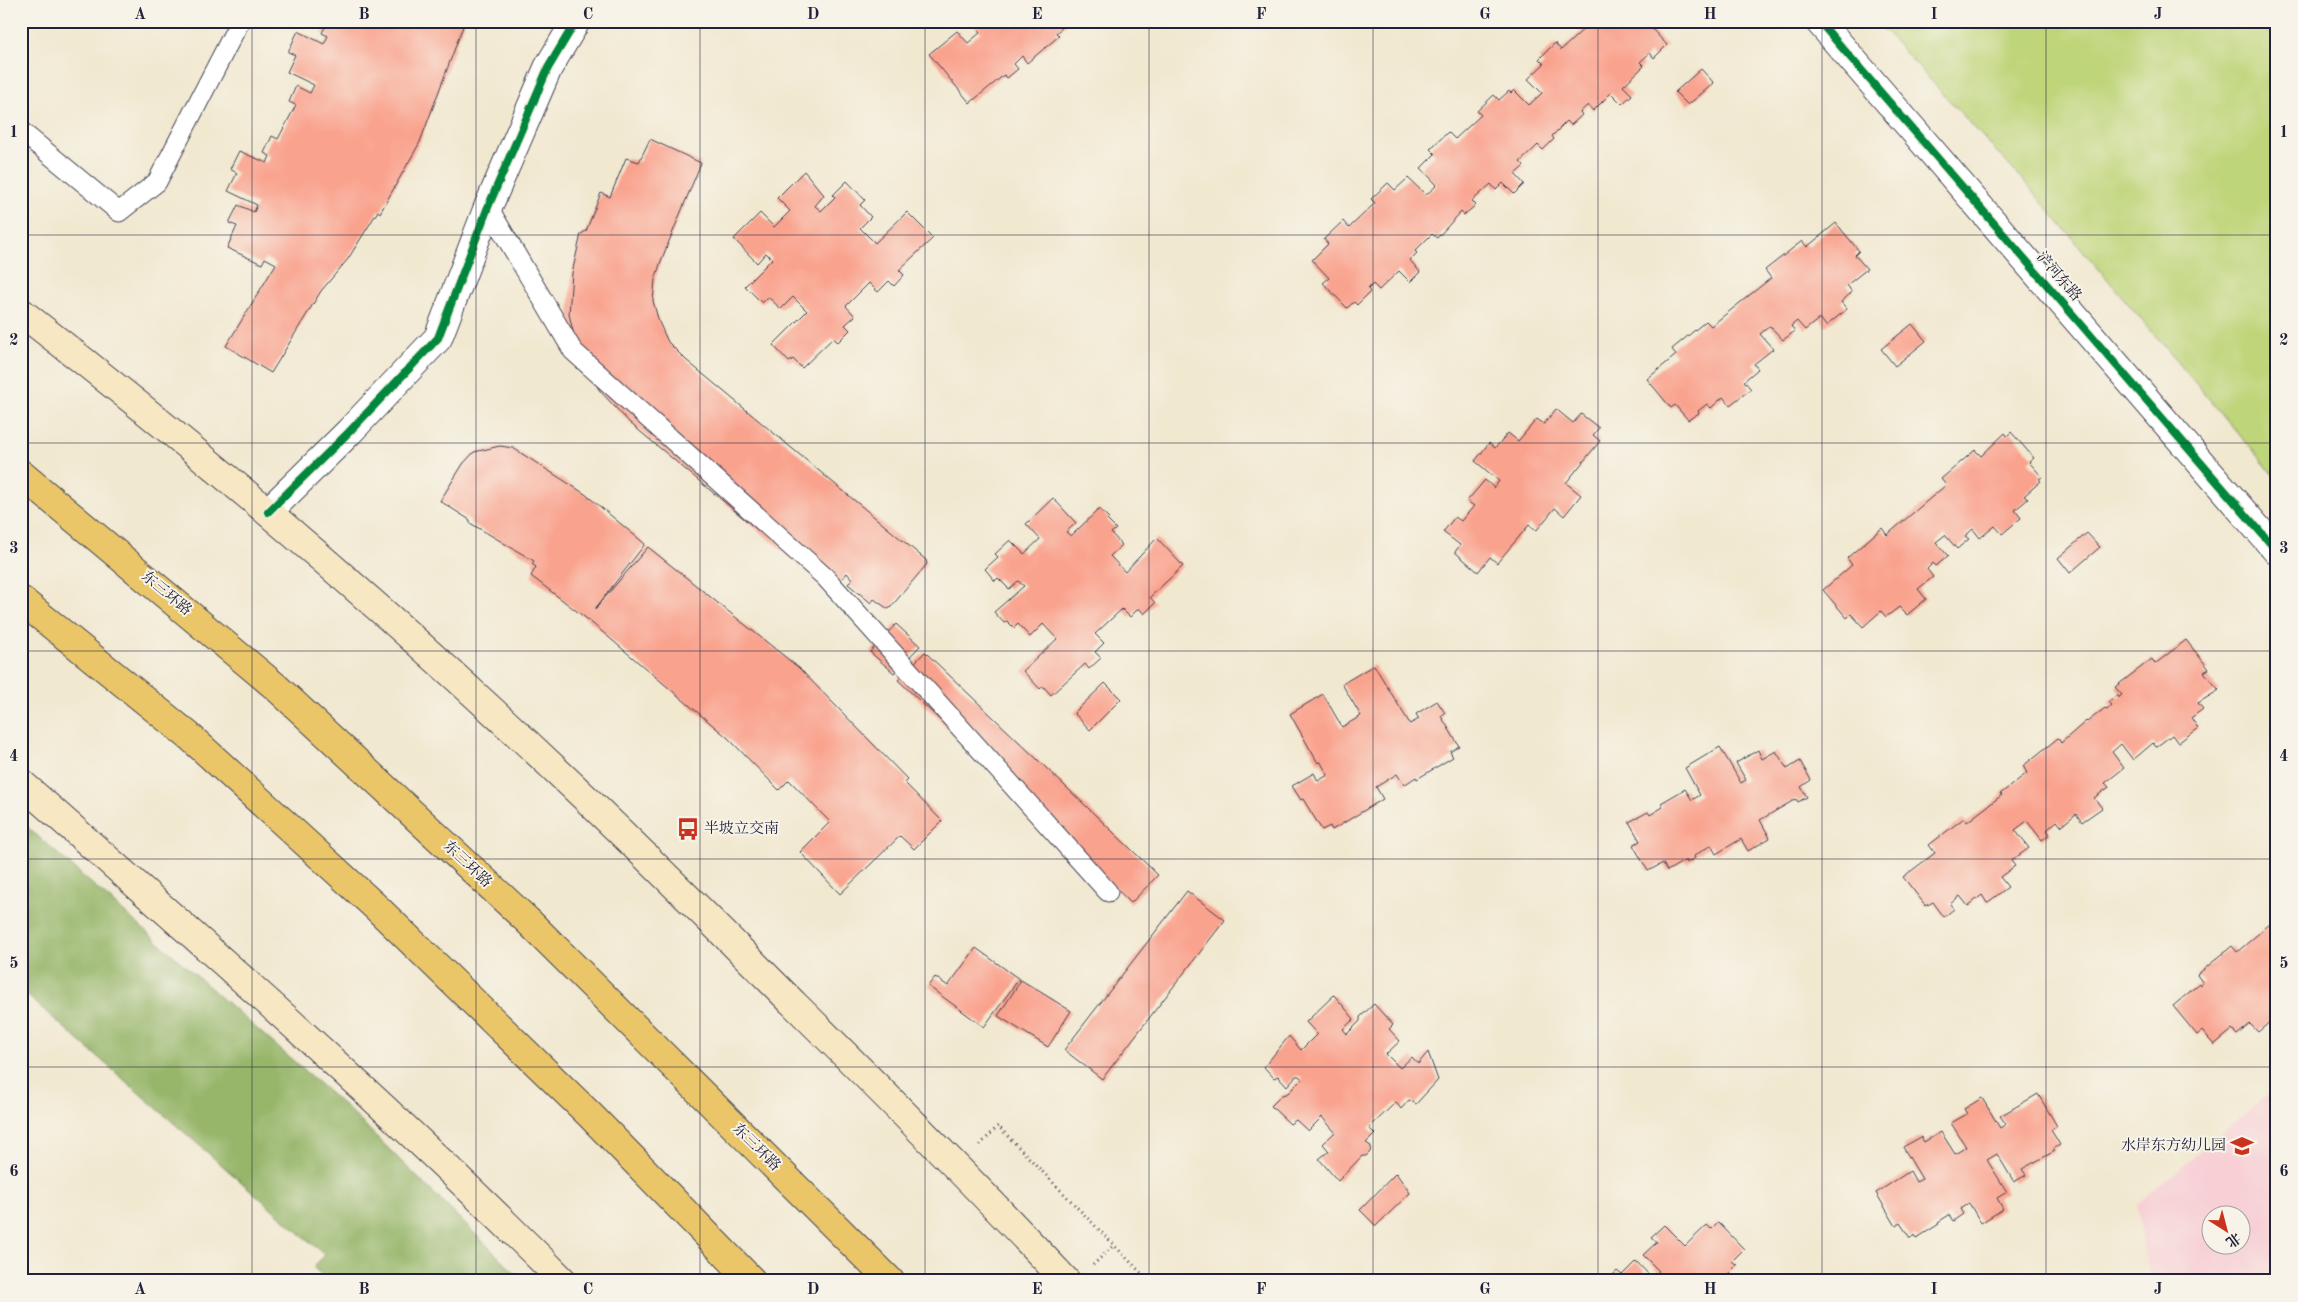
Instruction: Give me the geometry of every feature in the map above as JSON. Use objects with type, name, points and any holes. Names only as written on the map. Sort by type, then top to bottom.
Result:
[{"type":"highway","name":"东三环路","points":[[21,474],[291,700],[529,922],[890,1281]]},
{"type":"highway","points":[[21,600],[188,736],[378,908],[589,1114],[752,1281]]},
{"type":"main road","points":[[21,312],[91,366],[268,512],[558,771],[972,1180],[1066,1281]]},
{"type":"main road","points":[[21,782],[319,1046],[477,1194],[563,1281]]},
{"type":"street","points":[[268,512],[349,432],[438,338],[488,207],[548,68],[576,21]]},
{"type":"street","name":"浐河东路","points":[[1819,21],[2277,551]]},
{"type":"lane","points":[[21,131],[119,212],[157,182],[240,21]]},
{"type":"lane","points":[[488,207],[573,351],[825,577],[1108,892]]},
{"type":"path","points":[[998,1126],[1149,1281]]},
{"type":"shaded area","name":"水岸东方幼儿园","points":[[2277,1087],[2277,1281],[2150,1281],[2137,1205]]},
{"type":"green space","points":[[1876,21],[2261,21],[2277,48],[2277,479],[2030,188]]},
{"type":"green space","points":[[21,825],[26,826],[347,1108],[523,1281],[328,1281],[313,1267],[325,1255],[21,990]]},
{"type":"building","points":[[328,21],[465,21],[420,142],[380,213],[378,211],[348,259],[321,291],[271,373],[226,346],[276,264],[265,258],[262,264],[227,248],[237,226],[229,223],[238,205],[254,212],[257,205],[228,191],[237,173],[230,169],[239,151],[267,163],[270,156],[264,153],[272,136],[278,139],[296,105],[289,102],[296,86],[310,93],[314,85],[287,72],[295,55],[288,52],[298,31],[324,44],[328,36],[322,33]]},
{"type":"building","points":[[967,21],[1070,21],[1056,33],[1059,36],[1027,63],[1022,56],[1014,64],[1018,69],[1007,78],[1004,75],[970,103],[929,54],[957,31],[968,43],[981,32]]},
{"type":"building","points":[[1584,21],[1652,21],[1656,26],[1652,29],[1667,45],[1654,58],[1650,53],[1640,62],[1644,66],[1623,86],[1632,95],[1622,104],[1611,93],[1593,111],[1588,105],[1580,112],[1582,115],[1571,125],[1567,121],[1552,136],[1554,139],[1543,150],[1538,145],[1520,162],[1524,166],[1515,174],[1524,184],[1514,194],[1503,183],[1496,190],[1491,184],[1472,201],[1476,205],[1464,215],[1461,212],[1437,238],[1432,234],[1415,251],[1417,253],[1410,260],[1420,272],[1410,282],[1399,271],[1379,290],[1373,284],[1368,289],[1370,292],[1357,305],[1354,302],[1347,308],[1323,283],[1329,278],[1312,260],[1328,244],[1324,239],[1343,221],[1349,228],[1375,203],[1371,199],[1388,183],[1395,190],[1408,178],[1426,195],[1437,185],[1421,168],[1435,154],[1430,149],[1448,132],[1455,139],[1481,115],[1477,111],[1494,95],[1499,100],[1509,91],[1511,93],[1514,90],[1529,105],[1542,93],[1528,79],[1544,64],[1539,59],[1555,43],[1561,50],[1588,25]]},
{"type":"building","points":[[1701,69],[1714,83],[1688,105],[1675,92]]},
{"type":"building","points":[[650,139],[701,163],[655,280],[653,301],[659,322],[668,342],[686,360],[926,560],[927,564],[890,608],[888,609],[874,599],[871,603],[848,584],[852,579],[847,573],[834,589],[803,568],[630,423],[600,391],[579,357],[569,314],[572,273],[581,234],[586,231],[601,193],[610,197],[626,158],[639,162]]},
{"type":"building","points":[[804,171],[824,195],[815,206],[821,211],[847,181],[865,200],[860,205],[871,217],[860,228],[875,243],[907,212],[933,238],[899,270],[904,275],[894,286],[889,281],[878,292],[869,283],[846,306],[855,316],[845,325],[850,330],[838,342],[833,338],[802,368],[793,359],[789,362],[773,345],[807,311],[793,297],[781,309],[768,297],[762,303],[745,286],[772,259],[766,253],[757,263],[734,239],[760,213],[774,227],[790,211],[777,198]]},
{"type":"building","points":[[1836,223],[1859,251],[1855,255],[1867,269],[1847,285],[1852,292],[1841,302],[1847,309],[1826,326],[1820,318],[1805,330],[1797,321],[1791,326],[1795,331],[1783,340],[1770,326],[1760,334],[1773,349],[1754,364],[1758,369],[1744,381],[1751,389],[1730,405],[1723,397],[1711,408],[1707,404],[1698,411],[1699,413],[1688,420],[1675,405],[1671,408],[1647,379],[1676,355],[1672,349],[1706,321],[1711,326],[1771,278],[1765,270],[1802,241],[1807,247]]},
{"type":"building","points":[[1912,324],[1926,341],[1895,366],[1881,349]]},
{"type":"building","points":[[1556,409],[1573,423],[1581,414],[1599,428],[1593,435],[1600,441],[1566,483],[1581,495],[1564,516],[1555,508],[1536,531],[1529,525],[1497,563],[1490,557],[1478,572],[1455,552],[1460,545],[1443,532],[1455,517],[1461,521],[1474,506],[1467,501],[1485,480],[1494,488],[1499,481],[1475,461],[1489,443],[1495,448],[1508,433],[1518,441],[1537,419],[1544,424]]},
{"type":"building","points":[[2011,432],[2034,458],[2029,462],[2042,477],[2039,479],[2041,481],[2024,496],[2028,499],[2015,510],[2021,518],[2002,534],[1995,526],[1980,538],[1973,529],[1965,536],[1969,539],[1957,549],[1945,535],[1936,542],[1948,556],[1936,566],[1933,563],[1927,569],[1933,577],[1918,589],[1926,599],[1907,615],[1899,607],[1886,617],[1881,611],[1863,627],[1851,614],[1847,618],[1823,590],[1852,565],[1847,558],[1882,528],[1887,535],[1946,485],[1941,479],[1975,450],[1981,456],[2005,433],[2007,436]]},
{"type":"building","points":[[500,446],[513,448],[585,494],[645,544],[595,609],[648,547],[799,668],[908,780],[905,783],[942,821],[914,849],[900,836],[840,894],[800,852],[830,822],[789,780],[779,790],[728,738],[587,619],[531,576],[536,567],[532,564],[534,561],[470,523],[470,520],[440,501],[463,464],[474,452]]},
{"type":"building","points":[[1053,498],[1076,523],[1066,532],[1071,536],[1099,509],[1109,518],[1107,520],[1116,529],[1111,533],[1122,545],[1110,556],[1125,572],[1157,538],[1183,566],[1150,597],[1155,603],[1144,614],[1139,608],[1130,617],[1122,609],[1095,634],[1104,643],[1095,652],[1101,658],[1089,669],[1085,664],[1051,695],[1043,686],[1040,689],[1023,671],[1057,639],[1043,624],[1030,637],[1018,624],[1014,628],[1007,621],[1004,623],[994,612],[1024,586],[1018,581],[1009,589],[998,578],[995,581],[985,569],[998,557],[995,554],[1010,540],[1024,554],[1040,539],[1026,524]]},
{"type":"building","points":[[2087,533],[2100,547],[2070,573],[2058,558]]},
{"type":"building","points":[[896,624],[920,646],[894,673],[870,652]]},
{"type":"building","points":[[2186,640],[2209,669],[2204,672],[2219,690],[2198,703],[2203,709],[2191,718],[2198,728],[2178,743],[2172,735],[2156,747],[2153,743],[2133,760],[2121,744],[2112,752],[2124,768],[2105,783],[2109,787],[2094,798],[2102,808],[2082,822],[2076,814],[2061,826],[2057,821],[2047,830],[2050,834],[2042,840],[2027,821],[2015,830],[2029,848],[2011,861],[2015,866],[2000,877],[2008,887],[1987,903],[1982,895],[1968,906],[1960,896],[1950,904],[1954,909],[1944,917],[1933,902],[1926,906],[1903,877],[1935,853],[1929,845],[1964,818],[1967,822],[2002,795],[2000,794],[2027,773],[2023,766],[2058,738],[2061,743],[2086,721],[2105,708],[2107,709],[2111,705],[2108,702],[2117,695],[2118,698],[2122,695],[2115,687],[2152,659],[2155,664]]},
{"type":"building","points":[[925,652],[1158,875],[1131,903],[898,680]]},
{"type":"building","points":[[1374,665],[1410,724],[1419,719],[1416,714],[1437,701],[1445,713],[1441,716],[1459,746],[1450,752],[1453,757],[1404,785],[1397,774],[1376,787],[1383,799],[1332,830],[1330,826],[1322,830],[1303,799],[1301,800],[1292,786],[1314,773],[1318,781],[1328,775],[1320,761],[1318,763],[1290,714],[1323,694],[1342,727],[1361,716],[1342,684]]},
{"type":"building","points":[[1105,683],[1121,699],[1090,730],[1074,713]]},
{"type":"building","points":[[1720,747],[1741,783],[1746,780],[1736,763],[1758,750],[1762,759],[1776,751],[1787,769],[1800,761],[1811,780],[1801,787],[1807,797],[1798,802],[1796,799],[1760,820],[1770,838],[1748,851],[1741,839],[1716,854],[1711,845],[1687,863],[1686,860],[1667,871],[1663,863],[1648,871],[1633,845],[1640,841],[1629,822],[1648,812],[1650,815],[1663,807],[1661,803],[1685,789],[1692,800],[1700,795],[1685,768]]},
{"type":"building","points":[[1187,891],[1225,920],[1102,1079],[1064,1050]]},
{"type":"building","points":[[2277,918],[2277,1001],[2270,1007],[2277,1016],[2258,1032],[2250,1024],[2237,1035],[2232,1030],[2214,1045],[2202,1031],[2197,1035],[2173,1006],[2200,983],[2201,985],[2203,983],[2197,975],[2232,946],[2237,952]]},
{"type":"building","points":[[976,948],[1019,979],[984,1027],[928,986],[935,977],[948,986]]},
{"type":"building","points":[[1021,980],[1071,1011],[1048,1047],[998,1016]]},
{"type":"building","points":[[1334,995],[1354,1019],[1343,1029],[1347,1034],[1360,1021],[1360,1017],[1374,1004],[1393,1025],[1389,1029],[1400,1041],[1386,1054],[1400,1068],[1412,1057],[1418,1064],[1428,1052],[1438,1080],[1416,1104],[1409,1100],[1401,1109],[1396,1102],[1369,1128],[1375,1134],[1366,1143],[1371,1146],[1370,1152],[1366,1156],[1362,1156],[1338,1181],[1319,1159],[1329,1151],[1323,1144],[1335,1132],[1322,1117],[1308,1131],[1296,1120],[1290,1124],[1271,1106],[1302,1079],[1296,1076],[1287,1086],[1278,1076],[1274,1078],[1264,1067],[1289,1036],[1301,1050],[1317,1034],[1306,1022]]},
{"type":"building","points":[[2038,1094],[2057,1126],[2051,1130],[2060,1145],[2053,1149],[2055,1151],[2022,1169],[2026,1175],[2014,1182],[1997,1154],[1987,1160],[2007,1192],[1997,1198],[2003,1209],[1981,1223],[1969,1203],[1960,1209],[1963,1214],[1953,1221],[1949,1215],[1917,1238],[1915,1235],[1910,1238],[1900,1223],[1896,1226],[1876,1193],[1910,1171],[1916,1182],[1922,1179],[1903,1147],[1921,1137],[1924,1142],[1941,1132],[1955,1154],[1966,1147],[1951,1123],[1967,1114],[1964,1109],[1982,1098],[2000,1128],[2006,1124],[2000,1116]]},
{"type":"building","points":[[1396,1173],[1410,1193],[1376,1226],[1360,1210]]},
{"type":"building","points":[[1718,1222],[1744,1249],[1732,1261],[1737,1265],[1721,1281],[1607,1281],[1617,1271],[1622,1275],[1636,1261],[1652,1278],[1659,1271],[1643,1255],[1657,1242],[1651,1237],[1664,1225],[1685,1246],[1707,1225],[1711,1229]]},
{"type":"building","points":[[2277,1270],[2277,1281],[2263,1281]]},
{"type":"cycle path","points":[[268,512],[349,432],[438,338],[488,207],[548,68],[576,21]]},
{"type":"cycle path","points":[[1819,21],[2277,551]]},
{"type":"place","name":"半坡立交南","points":[[688,829]]},
{"type":"place","name":"水岸东方幼儿园","points":[[2242,1146]]}]
